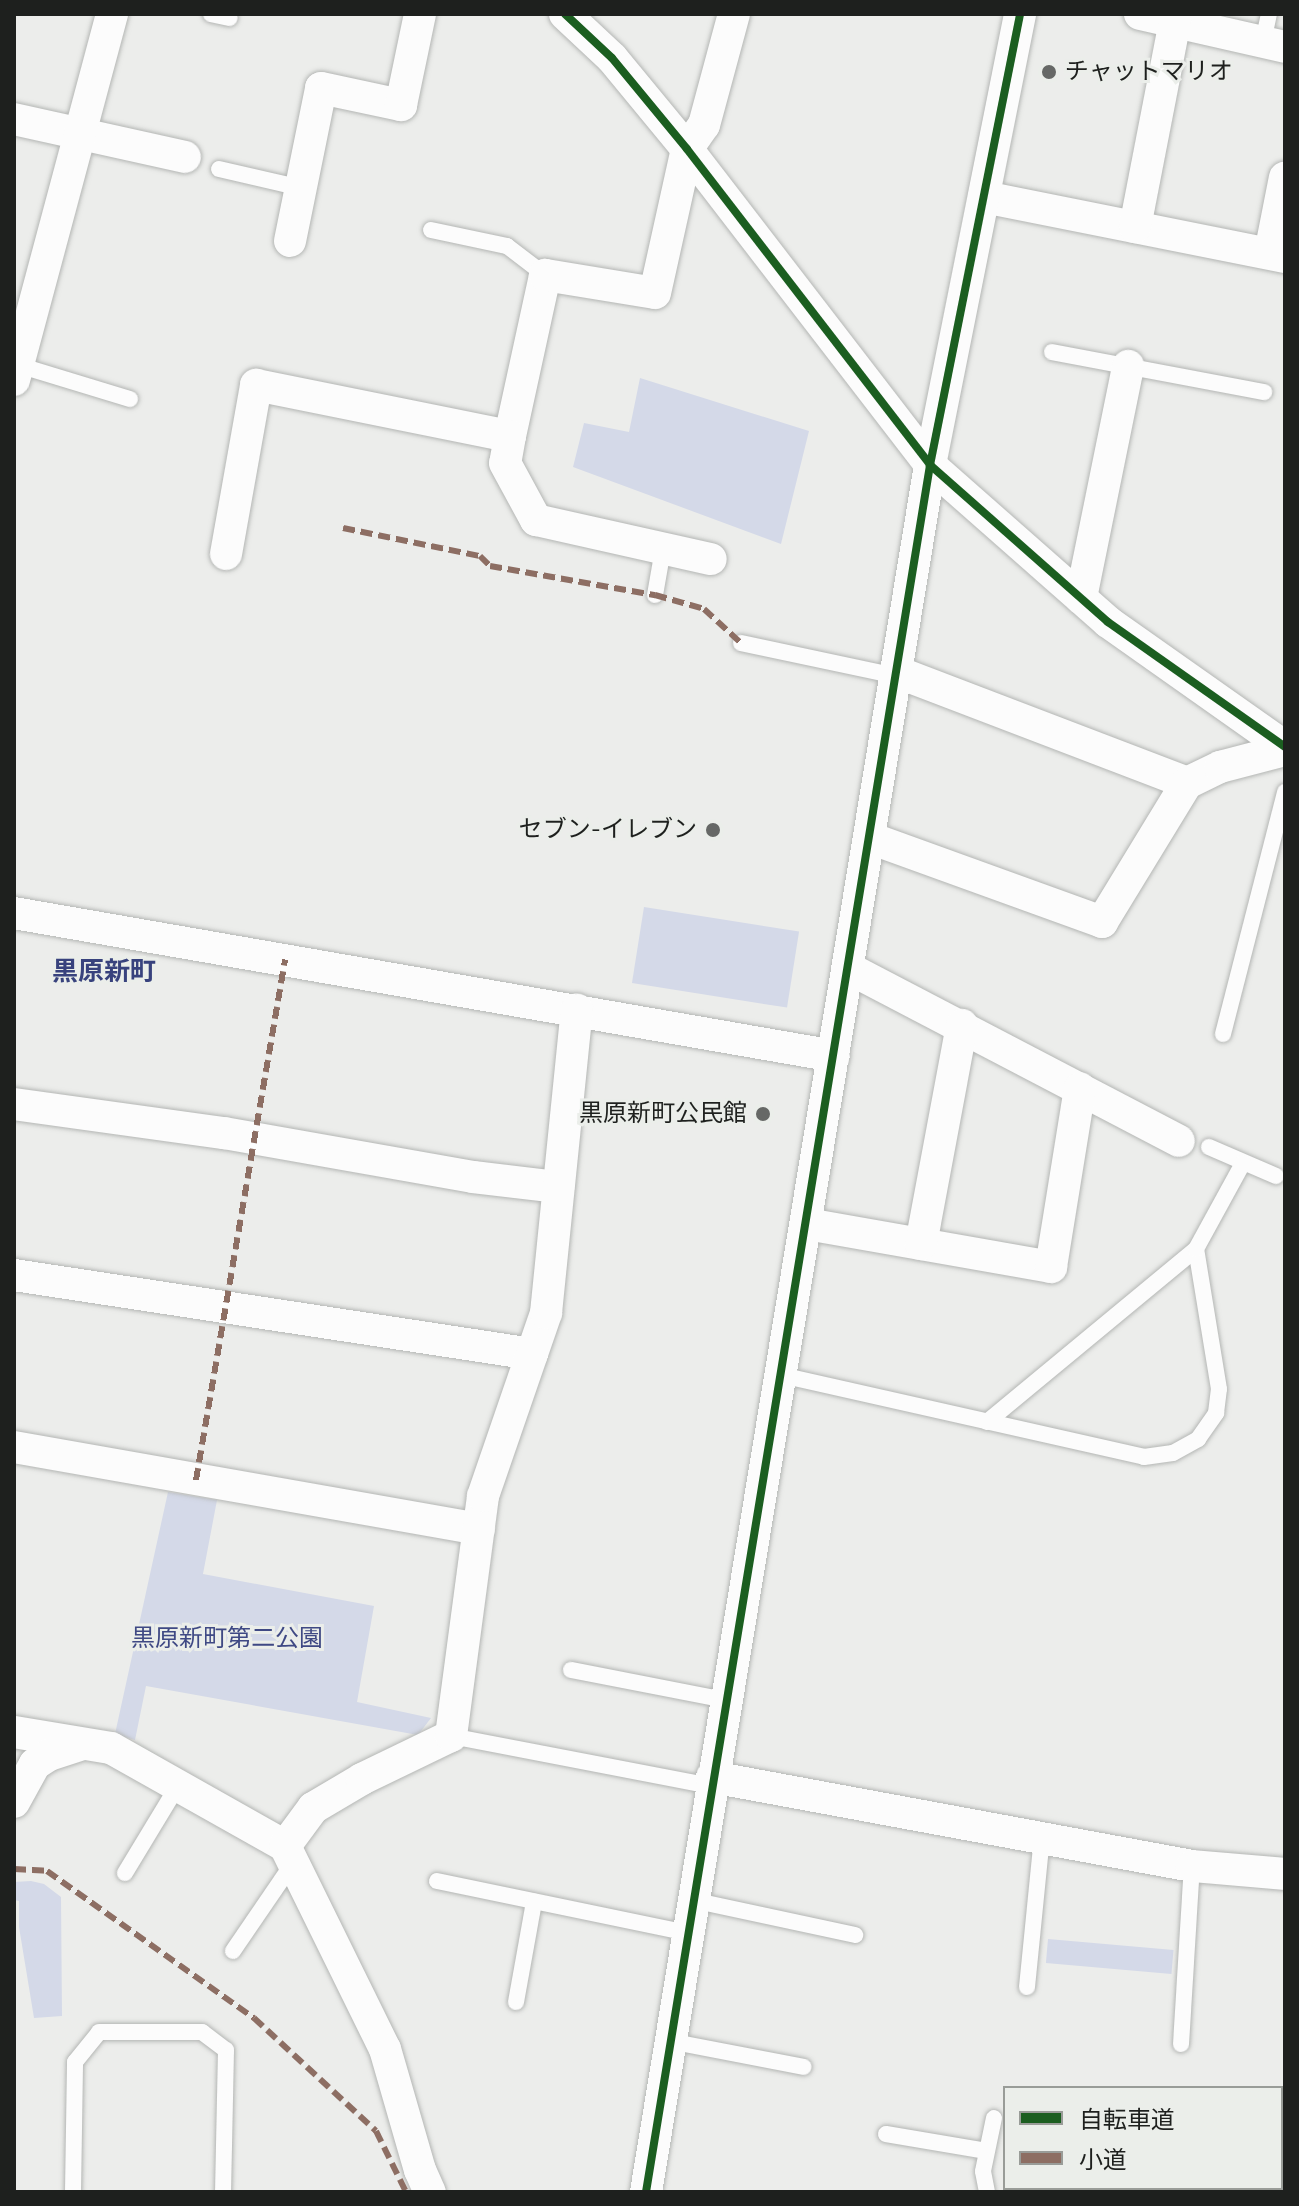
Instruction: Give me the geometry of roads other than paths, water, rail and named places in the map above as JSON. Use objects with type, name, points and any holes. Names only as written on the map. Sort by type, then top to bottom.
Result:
[{"type":"street","points":[[16,373],[112,14]]},
{"type":"street","points":[[290,241],[321,88],[401,105],[420,14]]},
{"type":"street","points":[[565,14],[612,58],[687,149],[930,465],[1108,622],[1285,748]]},
{"type":"street","points":[[711,559],[536,520],[505,463],[545,275],[655,293],[687,149],[704,125],[734,14]]},
{"type":"street","points":[[646,2192],[711,1782],[850,969],[930,465],[1020,14]]},
{"type":"street","points":[[1140,14],[1175,22],[1272,34]]},
{"type":"street","points":[[1135,227],[1175,22]]},
{"type":"street","points":[[14,119],[185,157]]},
{"type":"street","points":[[984,197],[1277,255],[1285,177]]},
{"type":"street","points":[[1081,598],[1128,366]]},
{"type":"street","points":[[226,554],[256,385],[510,436]]},
{"type":"street","points":[[897,674],[1187,783]]},
{"type":"street","points":[[870,838],[1102,922],[1148,842],[1187,783],[1220,767],[1285,748]]},
{"type":"street","points":[[14,913],[834,1056]]},
{"type":"street","points":[[850,969],[1194,1144]]},
{"type":"street","points":[[289,1854],[313,1808],[362,1779],[451,1736],[483,1496],[546,1313],[577,1010]]},
{"type":"street","points":[[921,1244],[962,1025]]},
{"type":"street","points":[[807,1224],[1051,1267],[1080,1088]]},
{"type":"street","points":[[14,1104],[224,1133],[473,1177],[558,1187]]},
{"type":"street","points":[[14,1275],[532,1354]]},
{"type":"street","points":[[14,1447],[479,1529]]},
{"type":"street","points":[[14,1732],[111,1748],[179,1784],[289,1854],[385,2049],[420,2170],[430,2192]]},
{"type":"street","points":[[14,1802],[35,1764],[49,1755],[86,1743]]},
{"type":"street","points":[[711,1782],[1192,1866],[1285,1874]]},
{"type":"lane","points":[[211,14],[230,18]]},
{"type":"lane","points":[[219,169],[301,188]]},
{"type":"lane","points":[[431,230],[507,246],[545,275]]},
{"type":"lane","points":[[1052,352],[1264,392]]},
{"type":"lane","points":[[16,373],[130,399]]},
{"type":"lane","points":[[655,595],[663,549]]},
{"type":"lane","points":[[741,643],[897,674]]},
{"type":"lane","points":[[1223,1034],[1285,792]]},
{"type":"lane","points":[[1194,1144],[1276,1176]]},
{"type":"lane","points":[[987,1422],[1196,1249],[1243,1163]]},
{"type":"lane","points":[[781,1375],[1144,1457],[1173,1453],[1198,1439],[1216,1413],[1219,1389],[1196,1249]]},
{"type":"lane","points":[[571,1670],[725,1700]]},
{"type":"lane","points":[[451,1736],[711,1782]]},
{"type":"lane","points":[[125,1873],[179,1784]]},
{"type":"lane","points":[[1027,1987],[1042,1838]]},
{"type":"lane","points":[[233,1951],[289,1854]]},
{"type":"lane","points":[[1181,2044],[1192,1866]]},
{"type":"lane","points":[[437,1881],[687,1933]]},
{"type":"lane","points":[[692,1900],[855,1935]]},
{"type":"lane","points":[[516,2002],[534,1902]]},
{"type":"lane","points":[[73,2192],[75,2062],[99,2032],[202,2032],[226,2050],[223,2192]]},
{"type":"lane","points":[[669,2041],[804,2067]]},
{"type":"lane","points":[[987,2192],[983,2171],[994,2118]]},
{"type":"lane","points":[[886,2134],[987,2151]]},
{"type":"place","name":"チャットマリオ","points":[[1049,72]]},
{"type":"place","name":"セブン-イレブン","points":[[713,830]]},
{"type":"place","name":"黒原新町公民館","points":[[763,1114]]},
{"type":"district","name":"黒原新町","points":[[104,972]]},
{"type":"park label","name":"黒原新町第二公園","points":[[227,1639]]}]
